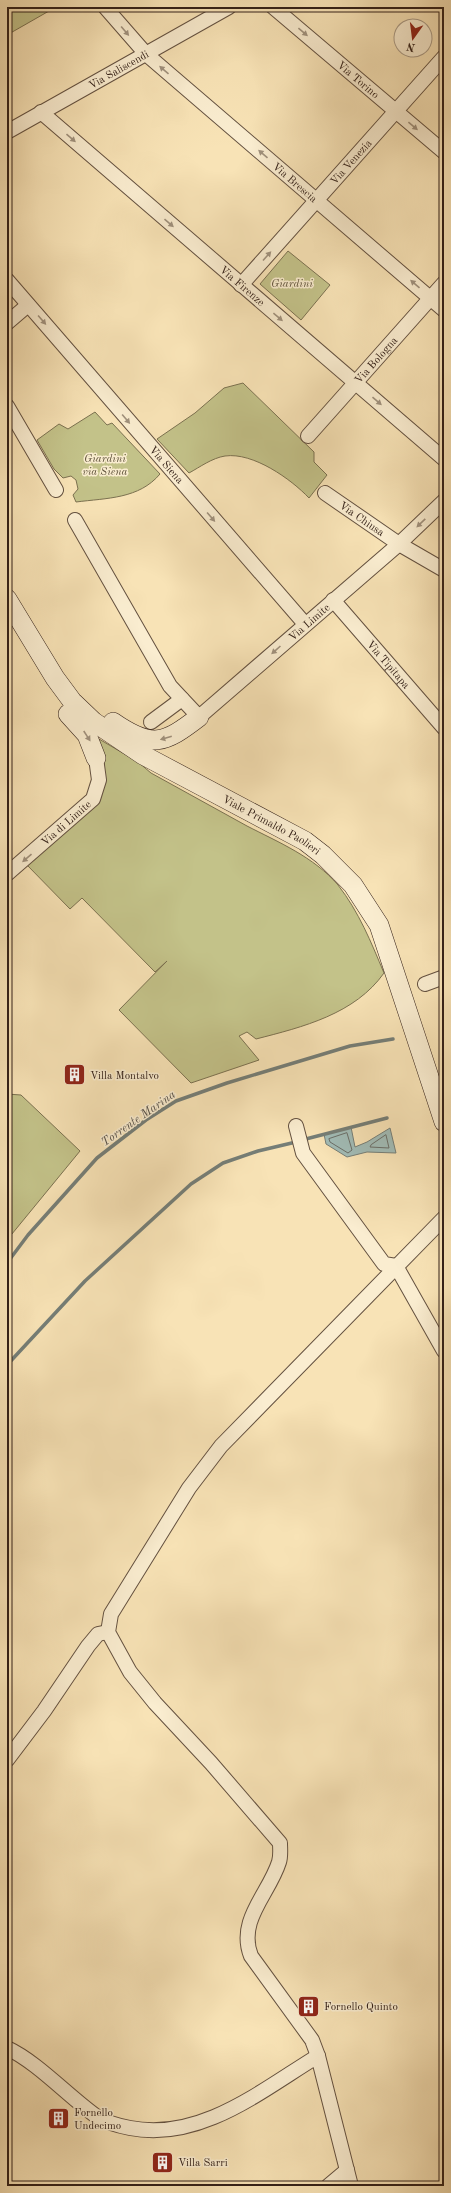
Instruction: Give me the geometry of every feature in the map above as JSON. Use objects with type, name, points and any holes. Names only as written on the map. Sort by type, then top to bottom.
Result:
[{"type":"main road","points":[[10,603],[32,626],[66,675],[87,700],[108,719],[123,729],[148,739],[165,739],[176,734],[198,717]]},
{"type":"main road","points":[[10,603],[20,642],[47,688],[87,735],[96,758]]},
{"type":"main road","name":"Viale Primaldo Paolieri","points":[[10,603],[55,678],[72,701],[94,722],[143,755],[315,847],[353,885],[379,925],[444,1122]]},
{"type":"street","name":"Via Brescia","points":[[105,7],[146,54],[444,310]]},
{"type":"street","name":"Via Saliscendi","points":[[7,132],[229,7]]},
{"type":"street","name":"Via Torino","points":[[273,7],[444,152]]},
{"type":"street","name":"Via Venezia","points":[[241,285],[444,57]]},
{"type":"street","name":"Via Firenze","points":[[41,112],[444,459]]},
{"type":"street","name":"Via Siena","points":[[7,280],[305,624]]},
{"type":"street","name":"Via Bologna","points":[[308,436],[444,283]]},
{"type":"street","points":[[7,323],[28,304]]},
{"type":"street","points":[[7,406],[56,490]]},
{"type":"street","name":"Via Chiusa","points":[[325,493],[399,544]]},
{"type":"street","name":"Via Limite","points":[[198,717],[399,544],[444,501]]},
{"type":"street","points":[[75,520],[170,686],[198,717]]},
{"type":"street","points":[[399,544],[444,570]]},
{"type":"street","name":"Via Tipitapa","points":[[333,600],[444,728]]},
{"type":"street","points":[[151,722],[182,699]]},
{"type":"street","name":"Via di Limite","points":[[7,874],[93,799],[99,780],[96,758]]},
{"type":"street","points":[[424,984],[444,977]]},
{"type":"street","points":[[296,1126],[303,1152],[384,1264],[396,1266]]},
{"type":"street","points":[[351,2186],[318,2056],[312,2040],[250,1956],[247,1944],[249,1922],[280,1861],[280,1843],[212,1762],[156,1703],[130,1672],[108,1632],[111,1614],[189,1488],[222,1446],[444,1218]]},
{"type":"street","points":[[396,1266],[444,1351]]},
{"type":"street","points":[[7,1760],[44,1711],[88,1646],[98,1634],[108,1632]]},
{"type":"street","points":[[7,2048],[99,2118],[125,2127],[147,2130],[183,2128],[215,2117],[318,2056]]},
{"type":"street","points":[[328,2186],[347,2170]]},
{"type":"green space","points":[[7,7],[56,7],[7,35]]},
{"type":"green space","name":"Giardini","points":[[288,251],[330,285],[301,320],[260,284]]},
{"type":"green space","points":[[243,383],[314,452],[314,462],[327,475],[309,498],[282,475],[271,468],[247,458],[236,456],[220,457],[189,473],[157,439],[195,413],[224,388]]},
{"type":"green space","name":"Giardini via Siena","points":[[95,412],[107,425],[112,423],[160,474],[152,482],[132,493],[111,498],[76,502],[73,495],[78,489],[76,480],[71,476],[63,478],[54,469],[37,440],[59,424],[68,429]]},
{"type":"green space","points":[[99,739],[138,762],[151,773],[307,858],[328,875],[338,885],[352,906],[384,973],[372,987],[343,1009],[310,1024],[256,1039],[247,1032],[239,1036],[259,1060],[191,1083],[119,1010],[167,961],[155,972],[82,898],[70,909],[27,865],[95,798]]},
{"type":"green space","points":[[7,1094],[21,1095],[80,1151],[7,1240]]},
{"type":"water","points":[[351,1127],[355,1147],[367,1142],[390,1128],[396,1153],[367,1152],[347,1157],[326,1144],[324,1134]]},
{"type":"waterway","name":"Torrente Marina","points":[[7,1263],[28,1235],[97,1158],[146,1120],[176,1101],[227,1083],[350,1046],[393,1039]]},
{"type":"waterway","points":[[302,1140],[387,1118]]},
{"type":"waterway","points":[[7,1365],[85,1281],[191,1184],[223,1163],[258,1151],[296,1142]]},
{"type":"place","name":"Villa Montalvo","points":[[74,1075]]},
{"type":"place","name":"Fornello Quinto","points":[[309,2006]]},
{"type":"place","name":"Fornello Undecimo","points":[[58,2118]]},
{"type":"place","name":"Villa Sarri","points":[[162,2162]]}]
